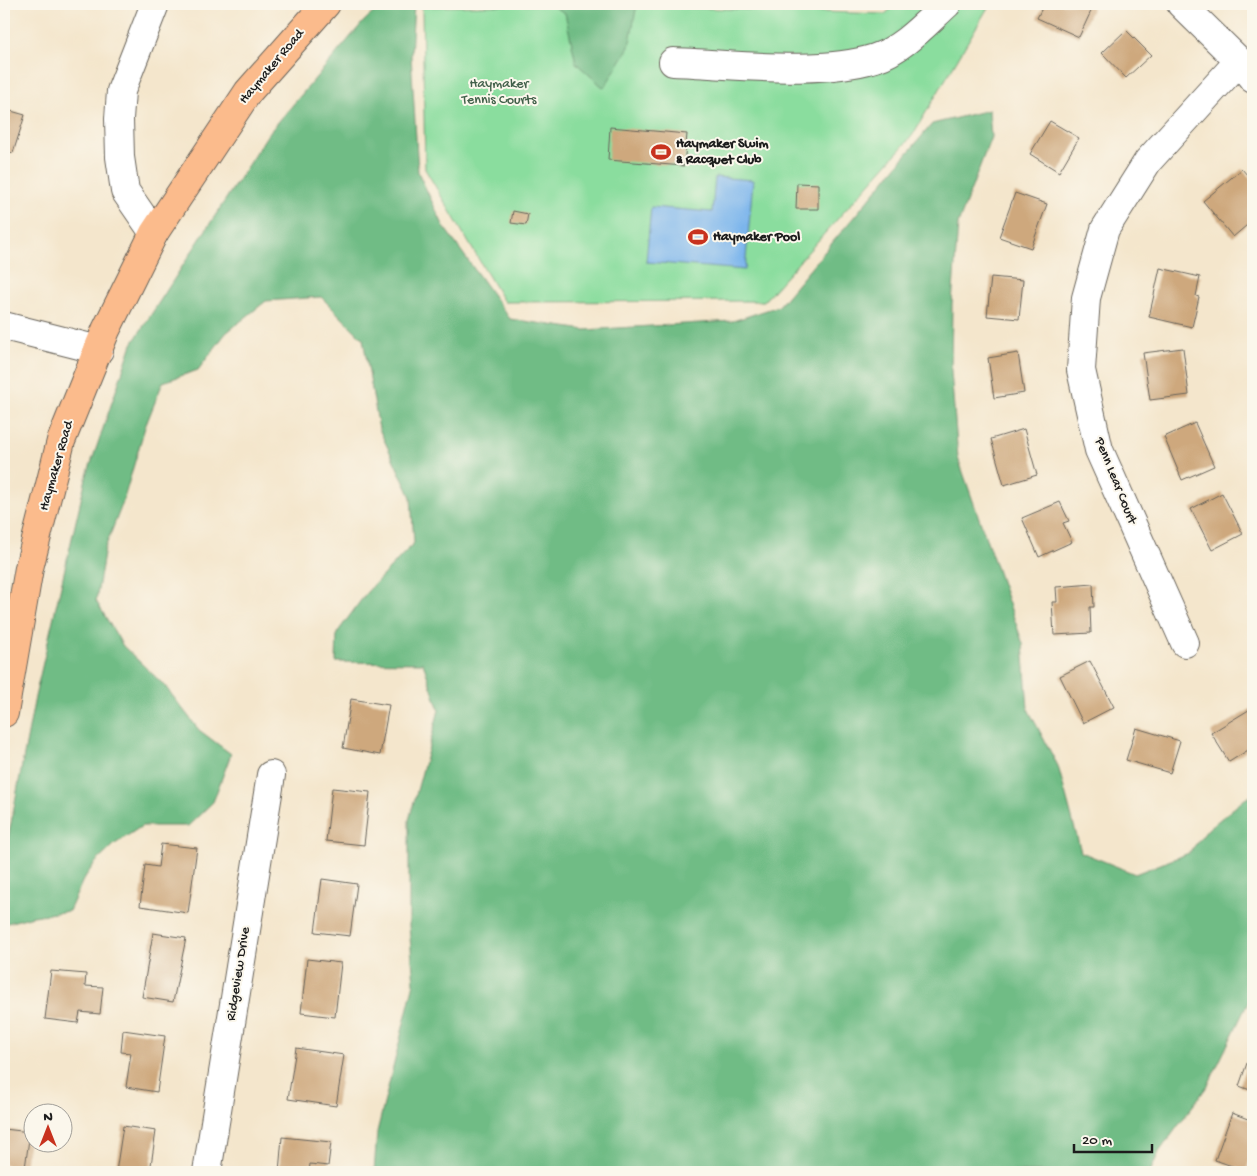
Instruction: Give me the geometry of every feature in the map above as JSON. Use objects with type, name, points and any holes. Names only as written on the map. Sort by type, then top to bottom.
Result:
[{"type":"main road","name":"Haymaker Road","points":[[4,713],[29,568],[61,441],[99,350],[154,233],[248,92],[326,4]]},
{"type":"street","points":[[154,233],[125,191],[120,157],[119,119],[121,91],[155,4]]},
{"type":"street","points":[[674,62],[820,68],[875,58],[908,40],[948,4]]},
{"type":"street","points":[[1181,4],[1246,70]]},
{"type":"street","name":"Penn Lear Court","points":[[1185,643],[1099,450],[1081,370],[1086,298],[1106,229],[1148,161],[1246,70]]},
{"type":"street","points":[[4,326],[99,350]]},
{"type":"street","name":"Ridgeview Drive","points":[[208,1172],[271,775]]},
{"type":"green space","points":[[383,4],[414,4],[411,55],[418,172],[444,227],[510,319],[585,330],[733,321],[779,306],[932,124],[989,110],[991,137],[958,224],[952,304],[951,371],[958,458],[1023,644],[1028,709],[1058,766],[1081,852],[1135,874],[1189,853],[1208,829],[1245,799],[1253,795],[1253,992],[1208,1085],[1159,1152],[1150,1172],[374,1172],[377,1132],[414,983],[409,926],[409,820],[439,710],[423,663],[336,662],[337,633],[367,592],[414,543],[411,497],[379,429],[363,339],[321,297],[266,301],[226,333],[198,370],[163,382],[145,427],[123,502],[105,548],[96,601],[123,646],[165,686],[199,730],[231,754],[213,802],[188,826],[142,826],[115,844],[95,863],[83,880],[69,911],[33,916],[4,924],[4,860],[35,697],[86,478],[132,344],[268,134],[364,21]]},
{"type":"green space","points":[[549,4],[637,4],[629,47],[604,88],[576,63],[565,13]]},
{"type":"green space","name":"Haymaker Swim & Racquet Club","points":[[575,4],[885,14],[897,4],[990,4],[912,136],[764,301],[504,302],[425,169],[422,7]]},
{"type":"water","name":"Haymaker Pool","points":[[715,177],[753,180],[745,270],[646,262],[651,207],[712,212]]},
{"type":"building","points":[[1044,4],[1086,4],[1093,7],[1079,37],[1037,18]]},
{"type":"building","points":[[1126,30],[1151,55],[1126,78],[1102,53]]},
{"type":"building","points":[[4,109],[25,115],[13,153],[4,150]]},
{"type":"building","points":[[1050,121],[1079,138],[1059,172],[1030,154]]},
{"type":"building","points":[[610,127],[687,134],[684,166],[608,160]]},
{"type":"building","points":[[1242,169],[1253,182],[1253,220],[1233,237],[1203,201]]},
{"type":"building","points":[[797,183],[818,184],[818,209],[796,209]]},
{"type":"building","points":[[1015,193],[1047,204],[1031,248],[999,237]]},
{"type":"building","points":[[513,211],[528,214],[526,225],[511,223]]},
{"type":"building","points":[[1160,268],[1200,277],[1196,296],[1199,297],[1192,327],[1149,317]]},
{"type":"building","points":[[991,277],[1023,280],[1019,319],[987,316]]},
{"type":"building","points":[[1183,348],[1189,395],[1150,400],[1143,353]]},
{"type":"building","points":[[1018,353],[1024,393],[994,398],[988,358]]},
{"type":"building","points":[[1195,423],[1214,466],[1182,480],[1164,437]]},
{"type":"building","points":[[1024,429],[1037,475],[1004,485],[991,439]]},
{"type":"building","points":[[1222,493],[1243,534],[1212,550],[1191,509]]},
{"type":"building","points":[[1060,502],[1069,521],[1063,523],[1072,542],[1039,557],[1022,518]]},
{"type":"building","points":[[1093,584],[1094,607],[1090,607],[1091,633],[1054,635],[1052,602],[1057,602],[1056,587]]},
{"type":"building","points":[[1090,661],[1114,707],[1083,723],[1060,676]]},
{"type":"building","points":[[351,699],[389,705],[380,755],[343,748]]},
{"type":"building","points":[[1252,708],[1253,747],[1229,762],[1211,733]]},
{"type":"building","points":[[1136,728],[1180,741],[1170,773],[1126,760]]},
{"type":"building","points":[[332,788],[370,792],[364,845],[326,841]]},
{"type":"building","points":[[161,844],[197,848],[188,913],[140,906],[145,865],[158,867]]},
{"type":"building","points":[[322,879],[357,884],[350,936],[315,932]]},
{"type":"building","points":[[153,933],[186,938],[173,1002],[142,997]]},
{"type":"building","points":[[307,959],[341,963],[335,1017],[301,1013]]},
{"type":"building","points":[[51,971],[86,974],[85,986],[103,987],[100,1014],[80,1012],[78,1023],[45,1019]]},
{"type":"building","points":[[123,1030],[165,1036],[157,1092],[126,1087],[131,1053],[121,1052]]},
{"type":"building","points":[[1253,1046],[1253,1091],[1239,1086]]},
{"type":"building","points":[[296,1048],[344,1055],[336,1106],[288,1099]]},
{"type":"building","points":[[1232,1113],[1253,1121],[1253,1152],[1246,1171],[1215,1160]]},
{"type":"building","points":[[123,1126],[156,1131],[150,1172],[116,1172]]},
{"type":"building","points":[[4,1129],[22,1131],[22,1154],[27,1154],[25,1168],[4,1165]]},
{"type":"building","points":[[282,1137],[331,1142],[328,1166],[310,1164],[309,1172],[279,1172]]},
{"type":"place","name":"Haymaker Swim & Racquet Club","points":[[661,152]]},
{"type":"place","name":"Haymaker Pool","points":[[698,237]]},
{"type":"park label","name":"Haymaker Tennis Courts","points":[[499,92]]}]
